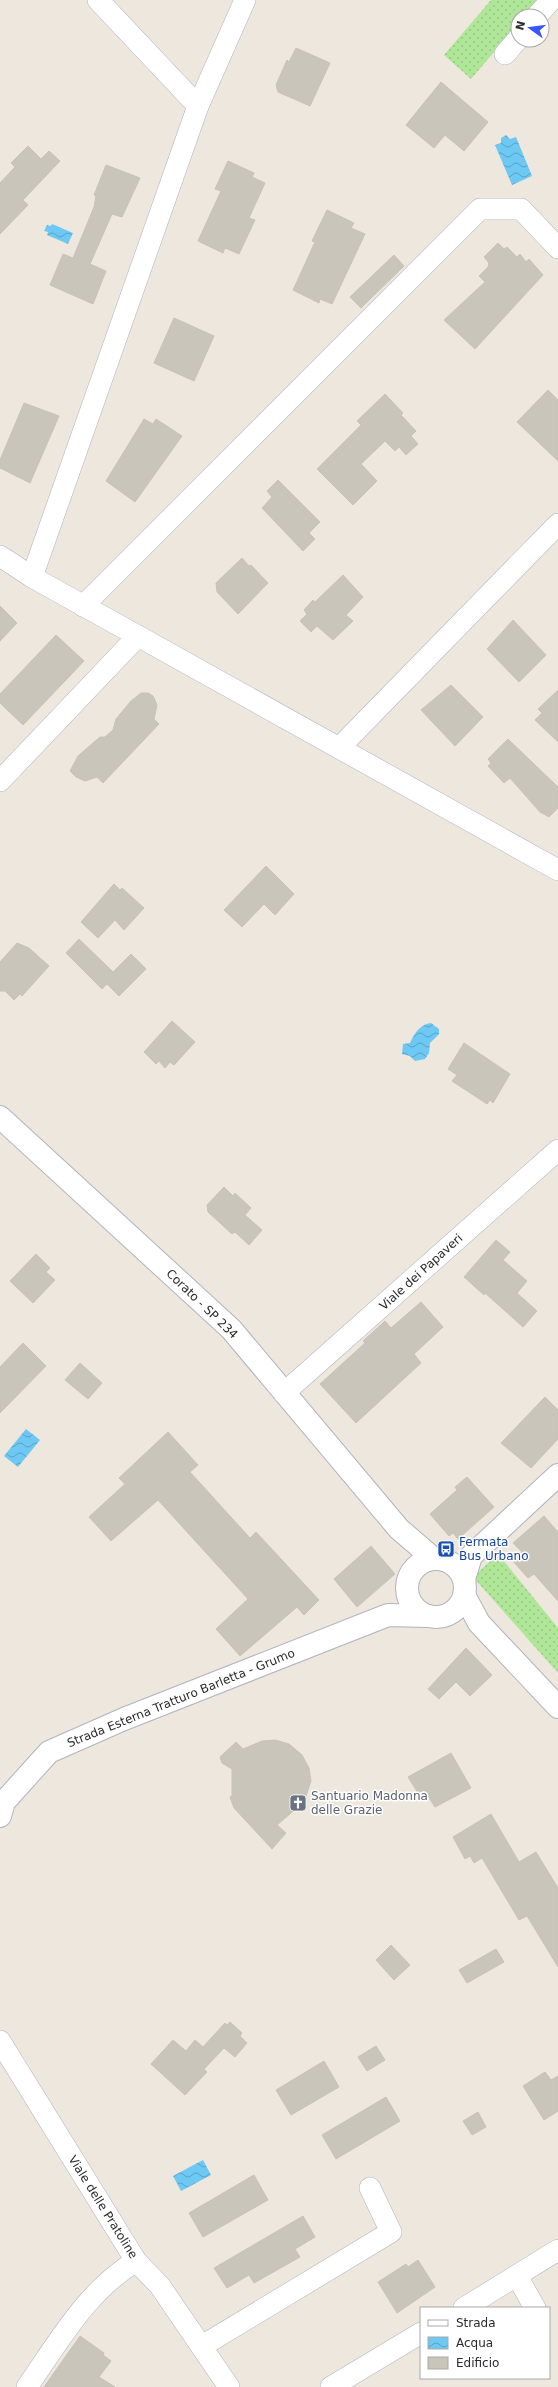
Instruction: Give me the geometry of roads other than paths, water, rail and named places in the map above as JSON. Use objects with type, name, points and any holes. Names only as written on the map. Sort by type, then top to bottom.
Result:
[{"type":"main road","name":"Corato - SP 234","points":[[0,1117],[231,1329],[284,1394],[399,1529],[460,1572],[464,1587],[479,1623],[558,1707]]},
{"type":"main road","points":[[437,1615],[457,1607],[464,1587],[471,1556],[558,1475]]},
{"type":"main road","name":"Corato - SP 234","points":[[399,1529],[413,1605],[437,1615],[479,1623]]},
{"type":"main road","points":[[388,1615],[420,1564],[471,1556]]},
{"type":"main road","name":"Strada Esterna Tratturo Barletta - Grumo","points":[[1,1807],[49,1752],[124,1719],[388,1615],[437,1615]]},
{"type":"street","points":[[98,0],[198,106]]},
{"type":"street","points":[[32,577],[198,106],[245,0]]},
{"type":"street","points":[[544,8],[551,0]]},
{"type":"street","points":[[83,606],[480,209],[521,209],[558,248]]},
{"type":"street","points":[[339,748],[558,524]]},
{"type":"street","points":[[0,556],[32,577],[83,606],[558,870]]},
{"type":"street","points":[[0,781],[138,636]]},
{"type":"street","name":"Viale dei Papaveri","points":[[284,1394],[558,1150]]},
{"type":"street","name":"Viale delle Pratoline","points":[[0,2041],[136,2261],[160,2286],[229,2387]]},
{"type":"street","points":[[202,2346],[390,2232],[370,2188]]},
{"type":"street","points":[[466,2307],[558,2250]]},
{"type":"street","points":[[27,2387],[87,2301],[123,2269],[136,2261]]},
{"type":"street","points":[[517,2276],[534,2307]]},
{"type":"street","points":[[331,2387],[420,2334]]},
{"type":"water","points":[[506,135],[510,139],[516,137],[532,176],[512,185],[495,145],[501,143],[501,138]]},
{"type":"water","points":[[52,224],[73,233],[68,244],[47,235],[48,232],[44,231],[47,225],[51,226]]},
{"type":"water","points":[[431,1023],[439,1029],[439,1034],[430,1043],[429,1053],[425,1059],[415,1061],[410,1056],[402,1054],[403,1044],[410,1043],[421,1027]]},
{"type":"water","points":[[26,1429],[40,1440],[18,1467],[4,1456]]},
{"type":"water","points":[[203,2160],[211,2175],[181,2191],[173,2176]]},
{"type":"place","name":"Fermata Bus Urbano","points":[[446,1549]]},
{"type":"place","name":"Santuario Madonna delle Grazie","points":[[298,1803]]}]
